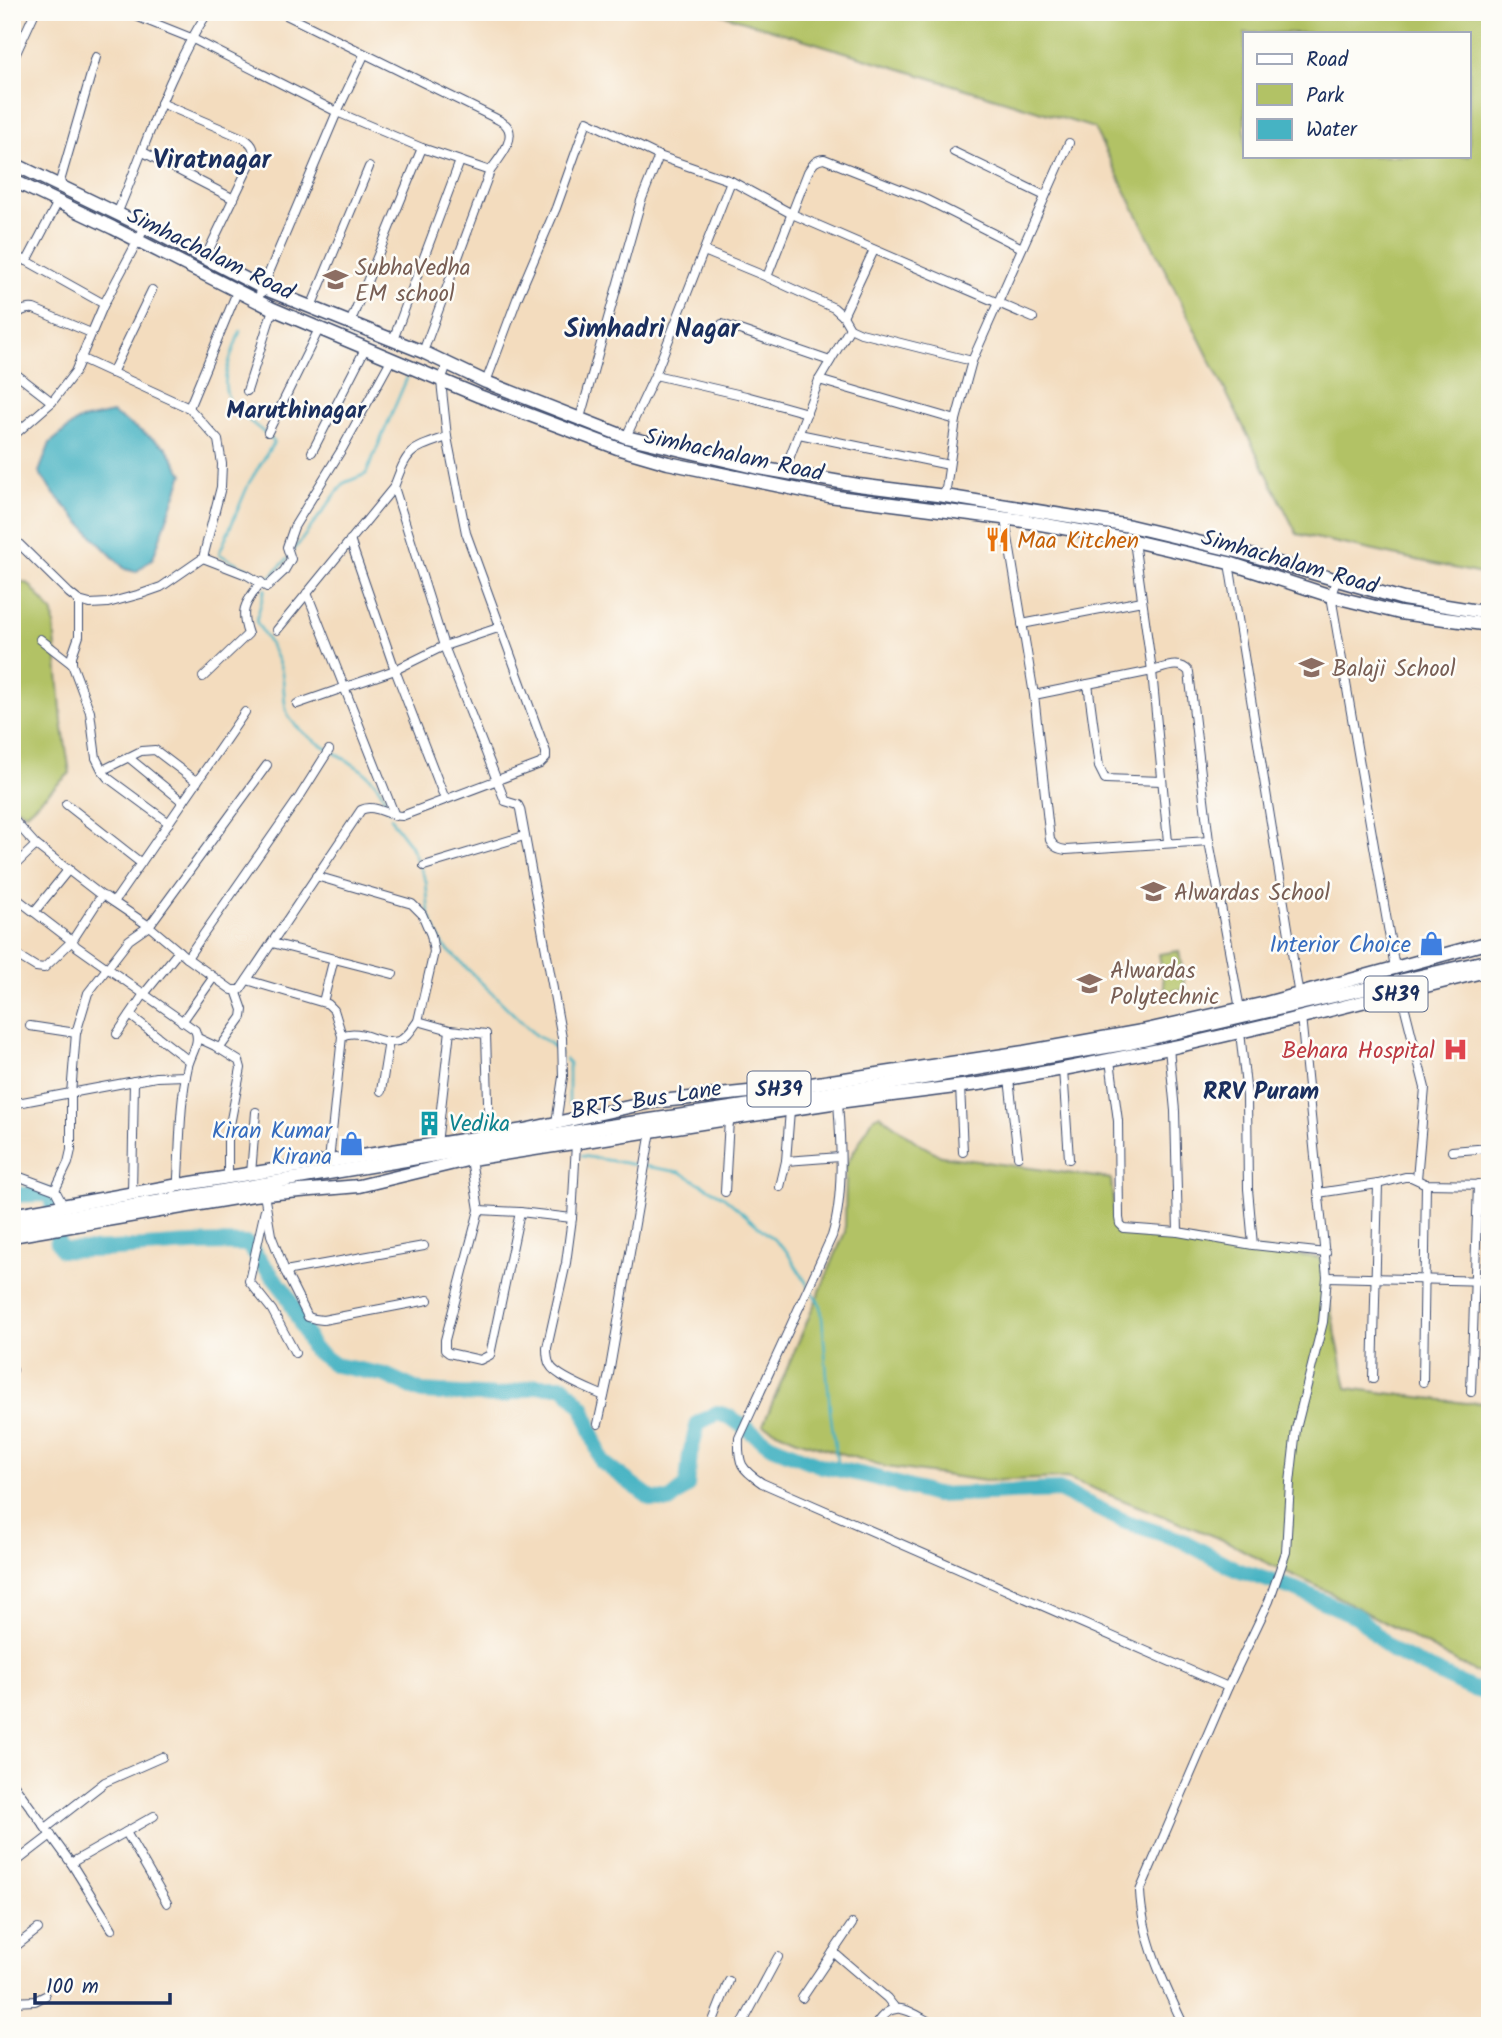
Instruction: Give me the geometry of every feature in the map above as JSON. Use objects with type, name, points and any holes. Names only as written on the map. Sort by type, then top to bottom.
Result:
[{"type":"main road","points":[[12,163],[59,184],[263,288],[625,437],[784,472],[1130,526],[1240,552],[1426,604],[1490,613]]},
{"type":"main road","name":"Simhachalam Road","points":[[12,180],[237,292],[365,349],[620,449],[668,464],[829,496],[1005,519],[1129,540],[1229,563],[1331,596],[1400,613],[1490,625]]},
{"type":"main road","points":[[620,449],[625,437]]},
{"type":"main road","points":[[943,512],[945,496]]},
{"type":"main road","points":[[1129,540],[1130,526]]},
{"type":"main road","name":"SH39","points":[[17,1225],[65,1213],[265,1199],[359,1186],[471,1159],[838,1102],[1009,1079],[1110,1060],[1240,1032],[1395,968],[1490,942]]},
{"type":"main road","name":"BRTS Bus Lane","points":[[65,1213],[864,1088],[1130,1043],[1490,960]]},
{"type":"main road","name":"SH39","points":[[17,1225],[132,1194],[489,1135],[673,1098],[778,1090],[1024,1052],[1142,1031],[1240,1009],[1401,993],[1490,970]]},
{"type":"street","points":[[14,55],[35,12]]},
{"type":"street","points":[[126,12],[191,38],[337,112],[422,148],[490,171]]},
{"type":"street","points":[[117,214],[161,103],[191,38],[208,12]]},
{"type":"street","points":[[280,12],[505,123],[508,129],[509,136],[504,150],[490,171],[423,352]]},
{"type":"street","points":[[257,301],[364,55]]},
{"type":"street","points":[[59,184],[96,57]]},
{"type":"street","points":[[161,103],[251,143],[254,148],[252,160],[205,258]]},
{"type":"street","points":[[486,382],[556,208],[587,121],[659,156],[731,181],[792,214],[1033,318]]},
{"type":"street","points":[[945,496],[956,420],[972,361],[1069,143]]},
{"type":"street","points":[[350,323],[422,148]]},
{"type":"street","points":[[143,152],[234,199]]},
{"type":"street","points":[[954,152],[1045,196]]},
{"type":"street","points":[[580,418],[641,201],[659,156]]},
{"type":"street","points":[[767,277],[813,163],[818,159],[824,159],[925,200],[1022,248]]},
{"type":"street","points":[[393,340],[460,161]]},
{"type":"street","points":[[311,307],[369,167]]},
{"type":"street","points":[[625,437],[655,375],[731,181]]},
{"type":"street","points":[[27,261],[58,202]]},
{"type":"street","points":[[12,437],[52,402],[69,382],[104,304],[145,227]]},
{"type":"street","points":[[843,316],[874,250]]},
{"type":"street","points":[[704,251],[834,307],[850,328],[862,333],[972,361]]},
{"type":"street","points":[[12,254],[104,304]]},
{"type":"street","points":[[112,373],[152,290]]},
{"type":"street","points":[[189,408],[237,292]]},
{"type":"street","points":[[12,320],[20,311],[34,309],[92,333]]},
{"type":"street","points":[[247,391],[273,309]]},
{"type":"street","points":[[722,324],[830,361]]},
{"type":"street","points":[[784,472],[819,380],[850,328]]},
{"type":"street","points":[[268,432],[319,329]]},
{"type":"street","points":[[312,452],[365,349]]},
{"type":"street","points":[[12,537],[69,593],[79,601],[90,604],[108,603],[161,587],[203,558],[218,501],[222,464],[218,440],[189,408],[80,358]]},
{"type":"street","points":[[203,677],[248,634],[243,613],[245,604],[264,585],[284,571],[291,559],[289,551],[294,527],[342,449],[391,360]]},
{"type":"street","points":[[12,818],[36,845],[102,896],[149,926],[213,978],[236,990],[247,980],[361,810],[367,807],[402,816],[540,764],[546,758],[466,533],[447,437],[441,381],[447,364]]},
{"type":"street","points":[[12,371],[52,402]]},
{"type":"street","points":[[655,375],[807,413]]},
{"type":"street","points":[[819,380],[956,420]]},
{"type":"street","points":[[799,434],[949,465]]},
{"type":"street","points":[[277,630],[394,487],[402,463],[411,452],[424,444],[447,437]]},
{"type":"street","points":[[394,487],[444,646],[505,801],[518,805],[520,809],[562,1038],[563,1077],[556,1123]]},
{"type":"street","points":[[1005,519],[1034,695],[1052,845],[1066,850],[1209,841]]},
{"type":"street","points":[[350,540],[395,670],[445,799]]},
{"type":"street","points":[[1129,540],[1142,601],[1152,671],[1168,842]]},
{"type":"street","points":[[203,558],[264,585]]},
{"type":"street","points":[[1184,2026],[1143,1922],[1140,1891],[1228,1687],[1269,1601],[1286,1552],[1296,1429],[1323,1322],[1327,1278],[1300,1005],[1229,563]]},
{"type":"street","points":[[1336,580],[1331,596],[1395,968]]},
{"type":"street","points":[[307,593],[394,816]]},
{"type":"street","points":[[79,601],[79,636],[72,664],[90,712],[96,758],[108,778],[169,823]]},
{"type":"street","points":[[1022,624],[1142,601]]},
{"type":"street","points":[[297,704],[395,670],[444,646],[501,627]]},
{"type":"street","points":[[40,639],[72,664]]},
{"type":"street","points":[[1034,695],[1179,665],[1185,666],[1189,672],[1209,841],[1240,1009]]},
{"type":"street","points":[[1088,684],[1100,767],[1105,779],[1162,780]]},
{"type":"street","points":[[114,902],[246,712]]},
{"type":"street","points":[[103,772],[107,766],[141,751],[155,750],[197,782]]},
{"type":"street","points":[[187,958],[329,750]]},
{"type":"street","points":[[128,757],[183,802]]},
{"type":"street","points":[[55,1190],[71,1150],[71,1094],[76,1033],[88,993],[129,940],[149,926],[267,765]]},
{"type":"street","points":[[66,804],[141,863]]},
{"type":"street","points":[[424,866],[524,836]]},
{"type":"street","points":[[12,868],[36,845]]},
{"type":"street","points":[[34,912],[69,869]]},
{"type":"street","points":[[317,876],[412,904],[422,914],[431,935],[434,952],[418,1021],[406,1037],[389,1041],[359,1033],[342,1036]]},
{"type":"street","points":[[12,895],[107,968],[195,1030],[198,1038],[239,1061],[241,1068],[228,1135],[228,1177]]},
{"type":"street","points":[[12,958],[18,956],[36,967],[44,968],[72,941],[102,896]]},
{"type":"street","points":[[272,943],[393,974]]},
{"type":"street","points":[[117,1034],[178,951]]},
{"type":"street","points":[[323,1002],[333,962]]},
{"type":"street","points":[[182,1022],[213,978]]},
{"type":"street","points":[[247,980],[323,1002],[334,1010],[342,1036],[329,1161]]},
{"type":"street","points":[[219,1049],[242,1017],[243,1010],[236,990]]},
{"type":"street","points":[[1401,993],[1425,1088],[1417,1179]]},
{"type":"street","points":[[130,1015],[189,1060]]},
{"type":"street","points":[[418,1021],[450,1030],[486,1034],[489,1135]]},
{"type":"street","points":[[30,1026],[76,1033]]},
{"type":"street","points":[[437,1144],[450,1030]]},
{"type":"street","points":[[1240,1032],[1247,1096],[1248,1189],[1253,1245]]},
{"type":"street","points":[[180,1185],[178,1177],[186,1076],[198,1038]]},
{"type":"street","points":[[382,1091],[389,1041]]},
{"type":"street","points":[[1169,1048],[1175,1111],[1178,1233]]},
{"type":"street","points":[[1110,1060],[1118,1121],[1120,1224],[1124,1228],[1326,1253]]},
{"type":"street","points":[[1063,1069],[1069,1159]]},
{"type":"street","points":[[12,1104],[156,1077],[186,1076]]},
{"type":"street","points":[[1009,1079],[1018,1156]]},
{"type":"street","points":[[132,1194],[134,1081]]},
{"type":"street","points":[[960,1086],[963,1153]]},
{"type":"street","points":[[838,1102],[840,1200],[837,1220],[739,1438],[738,1458],[748,1474],[762,1483],[1228,1687]]},
{"type":"street","points":[[780,1187],[786,1161],[790,1110]]},
{"type":"street","points":[[251,1174],[256,1112]]},
{"type":"street","points":[[725,1192],[729,1119]]},
{"type":"street","points":[[598,1424],[651,1131]]},
{"type":"street","points":[[576,1143],[572,1218],[566,1264],[547,1348],[548,1359],[551,1368],[559,1374],[604,1396]]},
{"type":"street","points":[[1452,1151],[1490,1149]]},
{"type":"street","points":[[786,1161],[839,1157]]},
{"type":"street","points":[[471,1159],[479,1210],[444,1346],[449,1353],[480,1360],[490,1355],[520,1212]]},
{"type":"street","points":[[12,1174],[55,1190],[65,1213]]},
{"type":"street","points":[[1318,1193],[1405,1177],[1426,1184],[1490,1185]]},
{"type":"street","points":[[1373,1379],[1378,1184]]},
{"type":"street","points":[[1423,1382],[1426,1184]]},
{"type":"street","points":[[1471,1392],[1478,1184]]},
{"type":"street","points":[[265,1199],[249,1278],[272,1310],[295,1353]]},
{"type":"street","points":[[265,1199],[271,1235],[308,1317],[323,1320],[428,1300]]},
{"type":"street","points":[[479,1210],[572,1218]]},
{"type":"street","points":[[285,1271],[424,1246]]},
{"type":"street","points":[[1327,1278],[1490,1281]]},
{"type":"street","points":[[12,1865],[105,1782],[162,1758]]},
{"type":"street","points":[[12,1782],[71,1863],[112,1929]]},
{"type":"street","points":[[71,1863],[154,1816]]},
{"type":"street","points":[[126,1832],[167,1903]]},
{"type":"street","points":[[802,1998],[852,1924]]},
{"type":"street","points":[[12,1949],[38,1929]]},
{"type":"street","points":[[833,1952],[895,2008]]},
{"type":"street","points":[[741,2026],[778,1957]]},
{"type":"street","points":[[711,2026],[729,1981]]},
{"type":"street","points":[[12,2002],[35,2001],[44,1996]]},
{"type":"street","points":[[875,2026],[886,2011],[895,2008],[937,2026]]},
{"type":"green space","points":[[714,12],[1490,12],[1490,576],[1297,534],[1094,128]]},
{"type":"green space","points":[[12,579],[29,584],[53,613],[62,722],[70,773],[26,813],[12,805]]},
{"type":"green space","points":[[1179,951],[1185,989],[1165,992],[1159,954]]},
{"type":"green space","points":[[880,1115],[941,1156],[1111,1179],[1116,1231],[1320,1258],[1347,1388],[1466,1403],[1490,1402],[1490,1675],[1475,1672],[1325,1590],[1228,1542],[1067,1478],[985,1481],[886,1467],[797,1440],[763,1425],[845,1232],[846,1165],[874,1117]]},
{"type":"water","points":[[112,413],[166,447],[183,474],[153,558],[136,572],[125,569],[99,543],[55,495],[39,472],[50,443],[77,421]]},
{"type":"waterway","points":[[240,331],[227,368],[227,396],[241,414],[274,442],[249,483],[219,554],[268,579],[267,583]]},
{"type":"waterway","points":[[291,554],[344,483],[366,474],[407,378]]},
{"type":"waterway","points":[[268,579],[287,559]]},
{"type":"waterway","points":[[265,589],[256,621],[281,669],[289,716],[301,731],[373,780],[389,811]]},
{"type":"waterway","points":[[391,817],[410,845],[426,881],[429,914],[442,944],[535,1035],[548,1042],[560,1054]]},
{"type":"waterway","points":[[565,1059],[569,1063],[569,1104]]},
{"type":"waterway","points":[[582,1156],[680,1172],[724,1197],[785,1249],[821,1306],[838,1469]]},
{"type":"waterway","points":[[12,1195],[51,1196],[58,1243],[62,1250],[247,1244],[286,1293],[313,1349],[335,1365],[385,1375],[422,1392],[500,1396],[537,1386],[563,1386],[583,1407],[602,1462],[652,1499],[669,1501],[687,1486],[690,1454],[698,1423],[717,1413],[730,1417],[770,1445],[822,1466],[935,1495],[1059,1490],[1126,1522],[1181,1540],[1237,1570],[1295,1589],[1358,1617],[1394,1652],[1470,1688],[1490,1694]]},
{"type":"place","name":"SubhaVedha EM school","points":[[335,280]]},
{"type":"place","name":"Maa Kitchen","points":[[997,540]]},
{"type":"place","name":"Balaji School","points":[[1312,668]]},
{"type":"place","name":"Alwardas School","points":[[1154,892]]},
{"type":"place","name":"Interior Choice","points":[[1431,944]]},
{"type":"place","name":"Alwardas Polytechnic","points":[[1090,983]]},
{"type":"place","name":"Behara Hospital","points":[[1455,1050]]},
{"type":"place","name":"Vedika","points":[[429,1123]]},
{"type":"place","name":"Kiran Kumar Kirana","points":[[352,1143]]},
{"type":"district","name":"Viratnagar","points":[[212,159]]},
{"type":"district","name":"Simhadri Nagar","points":[[652,328]]},
{"type":"district","name":"Maruthinagar","points":[[296,410]]},
{"type":"district","name":"RRV Puram","points":[[1261,1091]]}]
